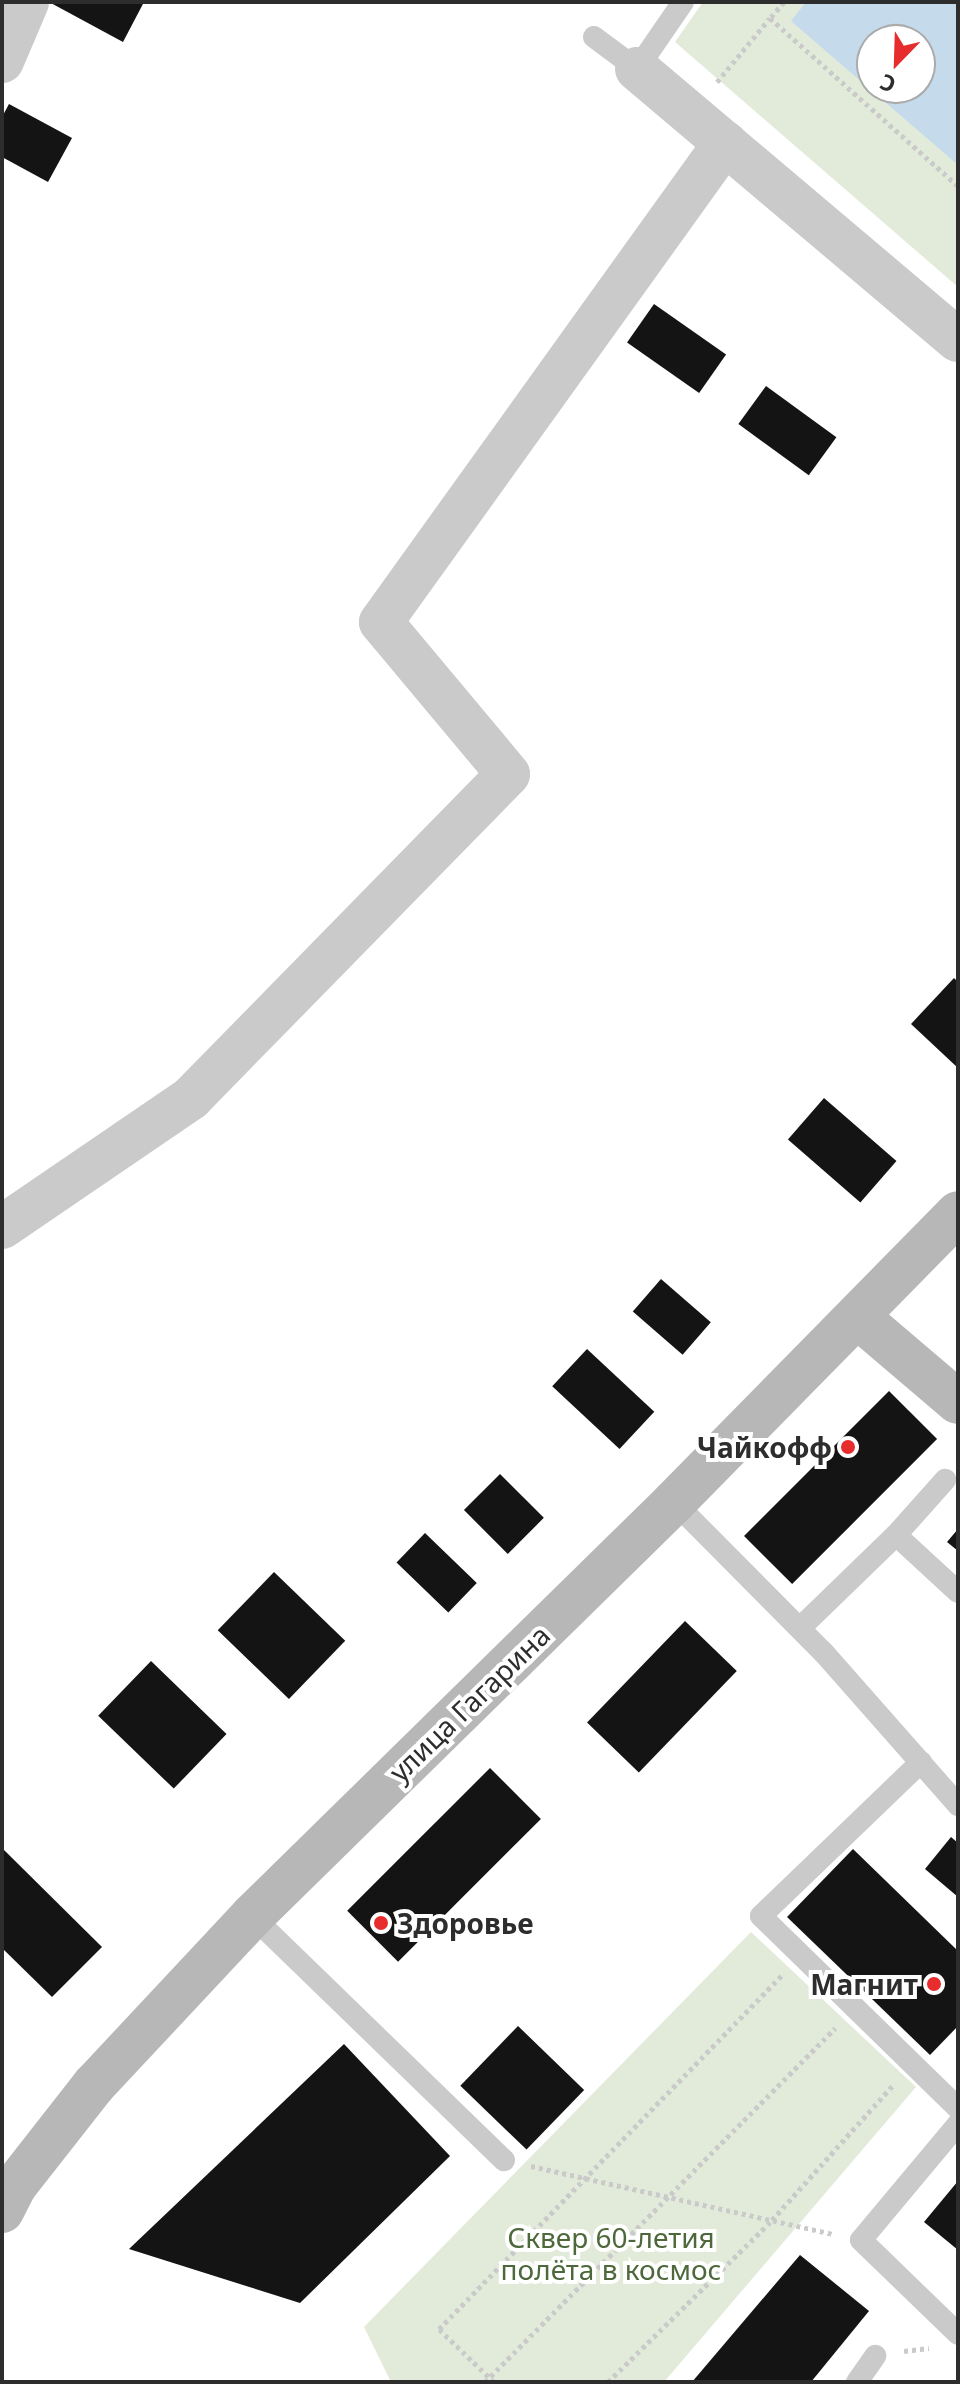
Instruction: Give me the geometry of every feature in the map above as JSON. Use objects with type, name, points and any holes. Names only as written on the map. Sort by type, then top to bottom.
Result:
[{"type":"main road","name":"улица Гагарина","points":[[2,2211],[14,2187],[94,2085],[252,1916],[674,1502],[958,1213]]},
{"type":"main road","points":[[858,1317],[958,1402]]},
{"type":"street","points":[[2,61],[27,2]]},
{"type":"street","points":[[637,69],[958,340]]},
{"type":"street","points":[[2,1227],[191,1098],[508,774],[381,622],[725,143]]},
{"type":"lane","points":[[594,37],[637,69],[683,2]]},
{"type":"lane","points":[[800,1628],[896,1535],[945,1480]]},
{"type":"lane","points":[[674,1502],[800,1628],[958,1805]]},
{"type":"lane","points":[[896,1535],[958,1592]]},
{"type":"lane","points":[[921,1762],[761,1916],[958,2108]]},
{"type":"lane","points":[[252,1916],[504,2160]]},
{"type":"lane","points":[[951,2340],[861,2240],[958,2124]]},
{"type":"lane","points":[[857,2382],[875,2356]]},
{"type":"path","points":[[710,89],[784,2]]},
{"type":"path","points":[[770,18],[958,186]]},
{"type":"path","points":[[494,2382],[485,2380],[439,2329],[588,2179],[801,1955]]},
{"type":"path","points":[[485,2380],[670,2197],[855,2007]]},
{"type":"path","points":[[608,2382],[772,2220],[913,2064]]},
{"type":"path","points":[[504,2160],[861,2240]]},
{"type":"path","points":[[875,2356],[951,2340]]},
{"type":"green space","points":[[703,2],[958,2],[958,287],[675,42]]},
{"type":"green space","name":"Сквер 60-летия полёта в космос","points":[[751,1932],[916,2087],[664,2382],[391,2382],[364,2327]]},
{"type":"water","points":[[806,2],[958,2],[958,165],[887,104],[936,104],[936,24],[856,24],[856,77],[791,21]]},
{"type":"building","points":[[49,2],[144,2],[123,42]]},
{"type":"building","points":[[9,104],[72,138],[48,182],[2,157],[2,117]]},
{"type":"building","points":[[654,304],[726,354],[699,393],[627,343]]},
{"type":"building","points":[[766,386],[836,437],[809,475],[738,424]]},
{"type":"building","points":[[954,978],[958,982],[958,1068],[911,1024]]},
{"type":"building","points":[[824,1098],[896,1161],[860,1202],[788,1140]]},
{"type":"building","points":[[661,1279],[711,1322],[683,1355],[633,1311]]},
{"type":"building","points":[[587,1349],[654,1412],[620,1449],[552,1386]]},
{"type":"building","points":[[889,1391],[937,1439],[792,1584],[744,1536]]},
{"type":"building","points":[[500,1474],[544,1518],[508,1554],[464,1510]]},
{"type":"building","points":[[958,1529],[958,1551],[947,1542]]},
{"type":"building","points":[[425,1533],[477,1583],[448,1613],[397,1562]]},
{"type":"building","points":[[274,1572],[345,1641],[289,1699],[218,1630]]},
{"type":"building","points":[[685,1621],[737,1671],[639,1772],[587,1722]]},
{"type":"building","points":[[151,1661],[227,1734],[174,1789],[98,1716]]},
{"type":"building","points":[[490,1768],[541,1819],[398,1962],[347,1911]]},
{"type":"building","points":[[951,1837],[958,1843],[958,1897],[925,1869]]},
{"type":"building","points":[[2,1848],[102,1947],[52,1997],[2,1948]]},
{"type":"building","points":[[853,1849],[958,1951],[958,2026],[930,2055],[787,1917]]},
{"type":"building","points":[[518,2026],[584,2090],[527,2150],[460,2086]]},
{"type":"building","points":[[344,2044],[450,2156],[300,2303],[129,2249]]},
{"type":"building","points":[[958,2181],[958,2250],[924,2222]]},
{"type":"building","points":[[800,2255],[869,2311],[811,2382],[692,2382]]},
{"type":"place","name":"Чайкофф","points":[[848,1447]]},
{"type":"place","name":"Здоровье","points":[[381,1923]]},
{"type":"place","name":"Магнит","points":[[934,1984]]}]
